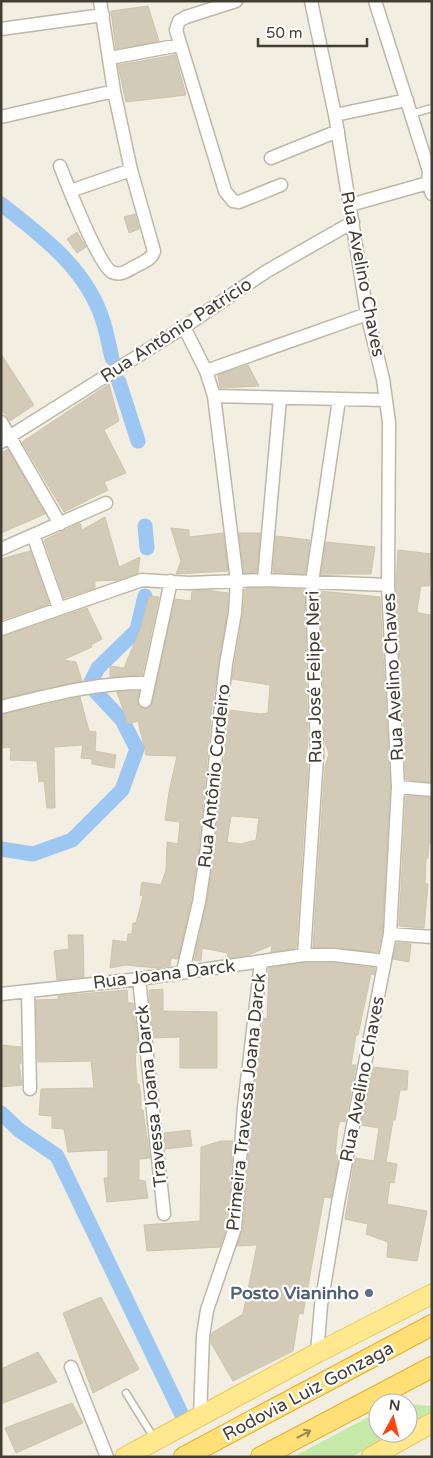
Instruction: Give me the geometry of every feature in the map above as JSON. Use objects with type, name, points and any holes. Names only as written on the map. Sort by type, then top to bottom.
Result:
[{"type":"highway","name":"Rodovia Luiz Gonzaga","points":[[184,1457],[432,1326]]},
{"type":"highway","name":"Rodovia Luiz Gonzaga","points":[[261,1457],[432,1367]]},
{"type":"main road","points":[[125,1457],[156,1442],[317,1353],[432,1294]]},
{"type":"main road","points":[[371,1457],[432,1423]]},
{"type":"street","points":[[60,166],[105,266],[112,272],[122,273],[151,258],[154,251],[131,170],[114,91],[100,1]]},
{"type":"street","points":[[236,1],[179,21],[176,30],[225,192],[233,201],[239,202],[281,185]]},
{"type":"street","name":"Rua Avelino Chaves","points":[[311,1],[338,131],[367,314],[386,400],[390,445],[387,497],[388,585],[398,787],[390,934],[338,1203],[321,1305],[317,1353]]},
{"type":"street","points":[[350,205],[430,189],[430,171],[375,1]]},
{"type":"street","points":[[2,26],[103,15]]},
{"type":"street","points":[[110,58],[180,45]]},
{"type":"street","points":[[1,117],[114,91]]},
{"type":"street","points":[[335,115],[407,100]]},
{"type":"street","points":[[271,158],[338,131]]},
{"type":"street","points":[[70,191],[131,170]]},
{"type":"street","name":"Rua Antônio Patrício","points":[[6,439],[184,327],[267,271],[353,222]]},
{"type":"street","points":[[206,371],[367,314]]},
{"type":"street","name":"Rua Antônio Cordeiro","points":[[182,971],[199,902],[206,856],[219,724],[226,664],[235,613],[237,580],[214,396],[206,371],[184,327]]},
{"type":"street","points":[[214,396],[386,400]]},
{"type":"street","points":[[264,580],[280,398]]},
{"type":"street","name":"Rua José Felipe Neri","points":[[304,955],[317,756],[312,582],[340,400]]},
{"type":"street","points":[[1,422],[6,439],[60,524]]},
{"type":"street","points":[[1,549],[106,503]]},
{"type":"street","points":[[33,535],[59,608]]},
{"type":"street","points":[[1,629],[142,580],[264,580],[388,585]]},
{"type":"street","points":[[145,701],[171,581]]},
{"type":"street","points":[[1,707],[68,690],[114,683],[148,683]]},
{"type":"street","points":[[398,787],[432,790]]},
{"type":"street","points":[[390,934],[432,937]]},
{"type":"street","name":"Rua Joana Darck","points":[[1,994],[139,979],[182,971],[304,955],[341,955],[385,961]]},
{"type":"street","name":"Primeira Travessa Joana Darck","points":[[200,1417],[202,1336],[207,1310],[235,1228],[244,1107],[260,962]]},
{"type":"street","name":"Travessa Joana Darck","points":[[139,979],[164,1214]]},
{"type":"street","points":[[28,991],[30,1089]]},
{"type":"street","points":[[71,1367],[107,1457]]},
{"type":"lane","points":[[411,114],[432,108]]},
{"type":"lane","points":[[126,1392],[156,1442]]},
{"type":"green space","points":[[418,1405],[432,1406],[432,1413],[418,1421]]},
{"type":"green space","points":[[368,1417],[368,1443],[378,1443],[352,1457],[293,1457]]},
{"type":"building","points":[[148,6],[159,41],[116,49],[111,11]]},
{"type":"building","points":[[175,55],[186,95],[126,102],[118,65]]},
{"type":"building","points":[[135,214],[139,229],[129,233],[124,217]]},
{"type":"building","points":[[77,232],[86,247],[77,253],[67,239]]},
{"type":"building","points":[[1,354],[34,405],[10,421],[1,409]]},
{"type":"building","points":[[248,365],[259,386],[220,388],[218,375]]},
{"type":"building","points":[[109,384],[119,421],[104,430],[126,473],[104,482],[108,490],[64,512],[22,442]]},
{"type":"building","points":[[8,449],[45,514],[1,533],[1,453]]},
{"type":"building","points":[[105,517],[119,567],[140,557],[138,573],[118,580],[95,581],[95,588],[64,598],[44,540],[80,523],[82,530]]},
{"type":"building","points":[[171,528],[189,530],[189,537],[223,533],[228,571],[176,574],[181,561]]},
{"type":"building","points":[[239,533],[260,533],[257,572],[244,573]]},
{"type":"building","points":[[276,536],[310,540],[305,574],[273,572]]},
{"type":"building","points":[[326,542],[375,547],[371,574],[321,574]]},
{"type":"building","points":[[398,550],[432,554],[429,586],[421,586],[417,610],[418,613],[432,615],[432,749],[430,770],[432,770],[432,782],[406,780],[396,585]]},
{"type":"building","points":[[30,551],[49,604],[1,620],[1,559]]},
{"type":"building","points":[[245,589],[304,590],[308,742],[305,763],[308,764],[296,948],[271,952],[272,945],[249,955],[230,958],[227,957],[228,953],[202,948],[201,961],[194,960],[207,903],[214,857],[229,710],[261,714],[268,713],[270,685],[232,679],[243,614]],"holes":[[[231,816],[259,818],[256,840],[241,844],[227,842]]]},
{"type":"building","points":[[206,590],[228,593],[227,612],[212,707],[198,855],[191,900],[178,959],[171,958],[170,966],[157,968],[125,965],[110,968],[113,940],[127,942],[128,934],[132,934],[133,923],[136,923],[143,896],[140,895],[142,882],[161,885],[166,870],[167,842],[178,844],[180,822],[165,820],[177,756],[146,755],[138,721],[128,724],[117,692],[139,691],[137,700],[139,707],[147,709],[151,706],[175,599],[191,601],[192,591]]},
{"type":"building","points":[[320,591],[380,597],[390,787],[382,933],[378,952],[313,947],[325,766],[329,754],[325,743]]},
{"type":"building","points":[[149,596],[159,597],[142,675],[110,677],[110,666],[124,668],[141,627]]},
{"type":"building","points":[[87,608],[102,639],[91,645],[92,647],[63,660],[76,662],[82,681],[1,699],[1,637]]},
{"type":"building","points":[[80,697],[89,731],[96,732],[95,751],[116,755],[114,768],[92,764],[92,759],[81,758],[83,745],[54,747],[55,808],[47,808],[44,781],[39,782],[37,761],[10,760],[11,747],[1,748],[1,715]]},
{"type":"building","points":[[406,796],[432,798],[432,844],[429,843],[428,858],[426,858],[425,884],[428,884],[424,928],[399,926]]},
{"type":"building","points":[[68,935],[83,935],[84,977],[57,980],[54,951],[69,949]]},
{"type":"building","points":[[397,943],[411,944],[409,962],[393,959]]},
{"type":"building","points":[[305,963],[334,963],[375,968],[374,975],[371,974],[358,1035],[356,1035],[351,1065],[356,1065],[345,1122],[340,1121],[338,1128],[335,1155],[339,1155],[331,1198],[324,1197],[303,1314],[299,1313],[293,1351],[233,1381],[211,1343],[211,1337],[212,1333],[243,1314],[257,1245],[237,1246],[243,1229],[252,1108],[263,1018],[267,1019],[269,968]]},
{"type":"building","points":[[163,989],[163,1011],[217,1012],[217,1068],[180,1068],[180,1037],[153,1038],[149,990]]},
{"type":"building","points":[[127,990],[128,1003],[133,1003],[139,1053],[135,1053],[137,1084],[139,1084],[141,1095],[141,1110],[143,1110],[150,1158],[139,1159],[139,1180],[145,1181],[148,1198],[107,1202],[104,1178],[108,1178],[108,1150],[68,1152],[64,1129],[52,1128],[52,1116],[39,1115],[41,1089],[94,1088],[91,1061],[38,1062],[36,1000],[59,999],[58,996]]},
{"type":"building","points":[[1,1045],[21,1047],[21,1064],[19,1064],[22,1085],[1,1087]]},
{"type":"building","points":[[373,1067],[408,1071],[407,1090],[400,1090],[386,1162],[397,1164],[394,1183],[390,1182],[387,1204],[427,1211],[417,1261],[387,1257],[388,1242],[366,1234],[368,1224],[345,1219],[355,1158],[374,1161],[379,1128],[361,1125]]},
{"type":"building","points":[[190,1130],[192,1146],[165,1149],[164,1133]]},
{"type":"building","points":[[221,1141],[233,1141],[227,1226],[220,1247],[147,1251],[144,1225],[200,1221],[201,1147]]},
{"type":"building","points":[[101,1297],[139,1369],[93,1393],[63,1313]]},
{"type":"building","points":[[38,1352],[57,1382],[1,1404],[1,1369]]},
{"type":"building","points":[[72,1403],[83,1423],[16,1453],[5,1428]]},
{"type":"waterway","points":[[1,204],[47,241],[75,270],[86,285],[96,302],[103,321],[112,358]]},
{"type":"waterway","points":[[119,382],[138,441]]},
{"type":"waterway","points":[[145,526],[147,548]]},
{"type":"waterway","points":[[91,682],[98,668],[137,630],[145,596]]},
{"type":"waterway","points":[[1,849],[33,854],[72,840],[122,790],[137,749],[122,720],[94,690]]},
{"type":"waterway","points":[[1,1113],[19,1130],[57,1156],[182,1415]]},
{"type":"place","name":"Posto Vianinho","points":[[369,1293]]}]
